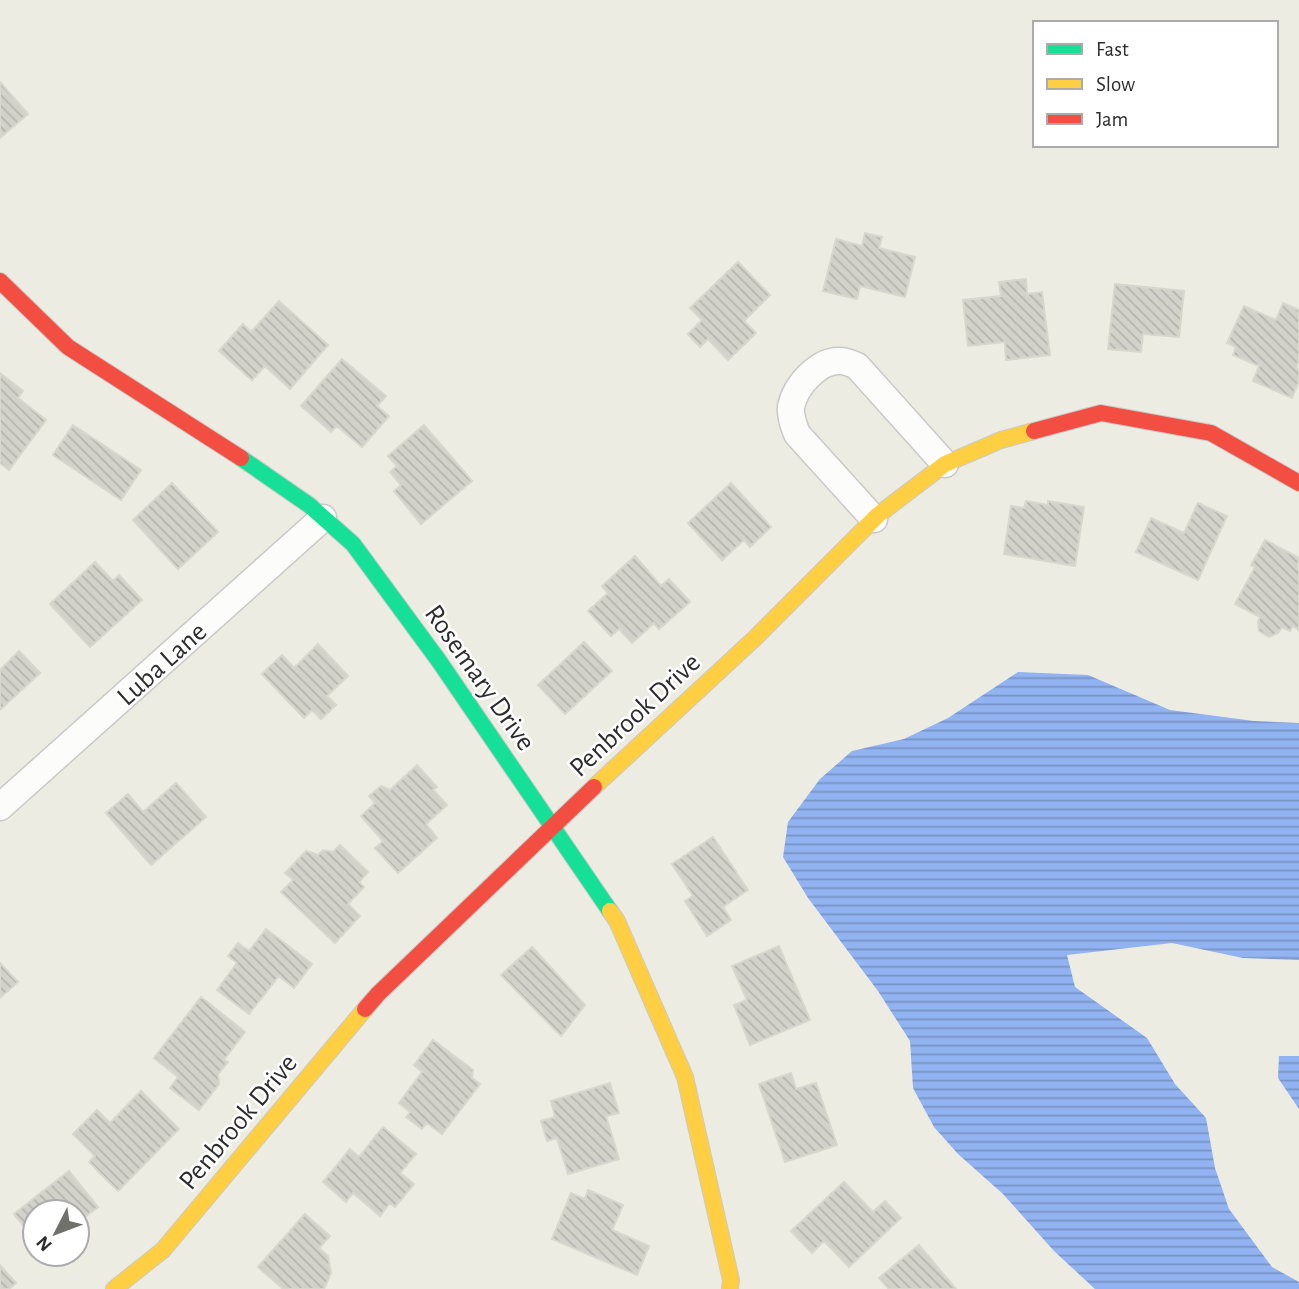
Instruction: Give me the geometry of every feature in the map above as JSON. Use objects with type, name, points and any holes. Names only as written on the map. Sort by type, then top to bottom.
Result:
[{"type":"street","name":"Rosemary Drive","points":[[0,281],[68,346],[309,505],[352,544],[439,660],[617,920],[685,1077],[731,1280],[730,1289]]},
{"type":"street","points":[[874,519],[797,434],[792,421],[792,407],[799,390],[811,373],[828,362],[841,361],[857,366],[945,464]]},
{"type":"street","name":"Penbrook Drive","points":[[114,1289],[163,1250],[378,994],[552,826],[754,639],[874,519],[945,464],[1001,440],[1101,413],[1210,433],[1299,483]]},
{"type":"street","name":"Luba Lane","points":[[0,807],[323,518]]},
{"type":"water","points":[[1018,672],[1088,675],[1170,710],[1254,721],[1299,723],[1299,960],[1243,958],[1172,943],[1067,955],[1075,987],[1147,1038],[1175,1084],[1206,1118],[1215,1168],[1229,1209],[1272,1267],[1299,1282],[1299,1289],[1095,1289],[1054,1251],[1003,1194],[958,1154],[934,1127],[913,1088],[910,1041],[878,991],[808,898],[783,857],[788,822],[820,779],[852,751],[904,739],[948,718]]},
{"type":"water","points":[[1279,1056],[1299,1056],[1299,1109],[1278,1078]]},
{"type":"building","points":[[0,82],[28,114],[0,138]]},
{"type":"building","points":[[865,233],[882,237],[879,248],[915,257],[905,297],[860,286],[857,299],[823,291],[836,239],[862,246]]},
{"type":"building","points":[[738,262],[770,295],[744,321],[756,333],[728,360],[708,339],[700,347],[688,334],[702,320],[690,308]]},
{"type":"building","points":[[1026,279],[1027,294],[1042,292],[1050,355],[1006,360],[1005,342],[968,346],[963,300],[1001,296],[999,282]]},
{"type":"building","points":[[1115,284],[1184,291],[1179,337],[1143,334],[1141,352],[1108,349]]},
{"type":"building","points":[[279,301],[328,345],[290,389],[265,366],[252,380],[219,351],[243,324],[251,332]]},
{"type":"building","points":[[1283,303],[1299,310],[1299,360],[1296,368],[1299,369],[1299,381],[1292,398],[1253,381],[1259,366],[1233,355],[1236,347],[1227,343],[1244,306],[1276,320]]},
{"type":"building","points":[[342,359],[386,396],[377,406],[389,416],[362,447],[337,426],[331,432],[301,406]]},
{"type":"building","points":[[0,373],[23,391],[18,398],[46,420],[9,470],[0,463]]},
{"type":"building","points":[[73,425],[141,470],[121,500],[53,455]]},
{"type":"building","points":[[424,425],[472,481],[421,524],[394,491],[401,485],[390,472],[397,466],[388,456]]},
{"type":"building","points":[[172,483],[218,532],[178,569],[133,520]]},
{"type":"building","points":[[731,483],[771,527],[750,547],[744,540],[722,560],[688,523]]},
{"type":"building","points":[[1026,501],[1048,505],[1048,501],[1084,507],[1075,566],[1004,554],[1011,506],[1024,508]]},
{"type":"building","points":[[1198,503],[1227,516],[1198,580],[1136,552],[1151,518],[1184,533]]},
{"type":"building","points":[[1265,540],[1299,558],[1299,630],[1293,626],[1290,631],[1282,627],[1278,633],[1269,637],[1259,631],[1260,617],[1235,604],[1255,567],[1251,565]]},
{"type":"building","points":[[635,556],[661,586],[669,579],[690,602],[659,629],[654,623],[632,643],[619,629],[611,636],[588,611],[608,593],[602,586]]},
{"type":"building","points":[[95,562],[113,581],[119,575],[142,600],[90,647],[50,604]]},
{"type":"building","points":[[584,642],[612,671],[565,714],[538,685]]},
{"type":"building","points":[[318,644],[348,676],[327,696],[336,705],[321,719],[312,710],[304,718],[262,674],[282,655],[294,668]]},
{"type":"building","points":[[19,651],[40,673],[0,710],[0,670]]},
{"type":"building","points":[[417,765],[437,787],[433,790],[447,805],[426,824],[437,838],[398,873],[375,848],[383,841],[361,816],[375,803],[369,796],[381,786],[390,790]]},
{"type":"building","points":[[176,783],[206,817],[151,865],[106,813],[128,794],[143,812]]},
{"type":"building","points":[[713,837],[748,890],[723,907],[731,920],[707,936],[685,901],[693,896],[672,864]]},
{"type":"building","points":[[340,845],[368,872],[359,882],[364,887],[348,904],[360,916],[335,943],[281,892],[293,880],[285,873],[306,851],[318,855],[323,850],[333,852]]},
{"type":"building","points":[[266,929],[312,964],[294,988],[279,976],[249,1014],[217,990],[237,963],[228,956],[238,943],[249,951]]},
{"type":"building","points":[[779,946],[810,1020],[750,1045],[734,1005],[747,1000],[732,966]]},
{"type":"building","points":[[532,947],[585,1005],[561,1036],[501,975]]},
{"type":"building","points":[[0,963],[18,982],[0,998]]},
{"type":"building","points":[[201,997],[245,1032],[224,1060],[228,1062],[218,1074],[219,1084],[199,1110],[170,1088],[178,1077],[154,1058]]},
{"type":"building","points":[[433,1040],[473,1070],[472,1078],[480,1084],[442,1134],[427,1123],[422,1129],[406,1117],[410,1112],[399,1103],[422,1072],[414,1065]]},
{"type":"building","points":[[791,1073],[796,1089],[816,1083],[837,1145],[785,1162],[759,1084]]},
{"type":"building","points":[[610,1083],[619,1113],[606,1116],[619,1159],[568,1174],[557,1138],[547,1141],[541,1121],[555,1117],[551,1101]]},
{"type":"building","points":[[141,1091],[179,1129],[118,1191],[89,1162],[95,1156],[73,1134],[97,1110],[110,1123]]},
{"type":"building","points":[[383,1127],[416,1154],[400,1173],[414,1184],[395,1207],[390,1203],[380,1216],[353,1193],[346,1202],[323,1182],[350,1149],[359,1157]]},
{"type":"building","points":[[69,1171],[91,1198],[34,1198]]},
{"type":"building","points":[[844,1182],[873,1212],[885,1201],[901,1218],[849,1267],[824,1241],[812,1253],[791,1231]]},
{"type":"building","points":[[588,1190],[623,1205],[612,1230],[649,1246],[637,1275],[552,1239],[571,1193],[585,1199]]},
{"type":"building","points":[[91,1198],[98,1207],[91,1212]]},
{"type":"building","points":[[21,1209],[21,1223],[14,1214]]},
{"type":"building","points":[[305,1214],[330,1236],[319,1248],[328,1256],[331,1273],[324,1289],[283,1289],[258,1267]]},
{"type":"building","points":[[919,1245],[956,1289],[889,1289],[879,1278]]},
{"type":"building","points":[[0,1265],[16,1283],[9,1289],[0,1289]]},
{"type":"traffic: fast","points":[[241,458],[309,505],[353,544],[439,661],[610,911]]},
{"type":"traffic: slow","points":[[594,787],[754,639],[878,515],[945,464],[1001,440],[1034,431]]},
{"type":"traffic: slow","points":[[610,911],[617,921],[685,1077],[731,1280],[730,1289]]},
{"type":"traffic: slow","points":[[114,1289],[163,1250],[365,1009]]},
{"type":"traffic: jam","points":[[0,281],[68,347],[241,458]]},
{"type":"traffic: jam","points":[[1034,431],[1101,413],[1211,433],[1299,483]]},
{"type":"traffic: jam","points":[[365,1009],[594,787]]}]
